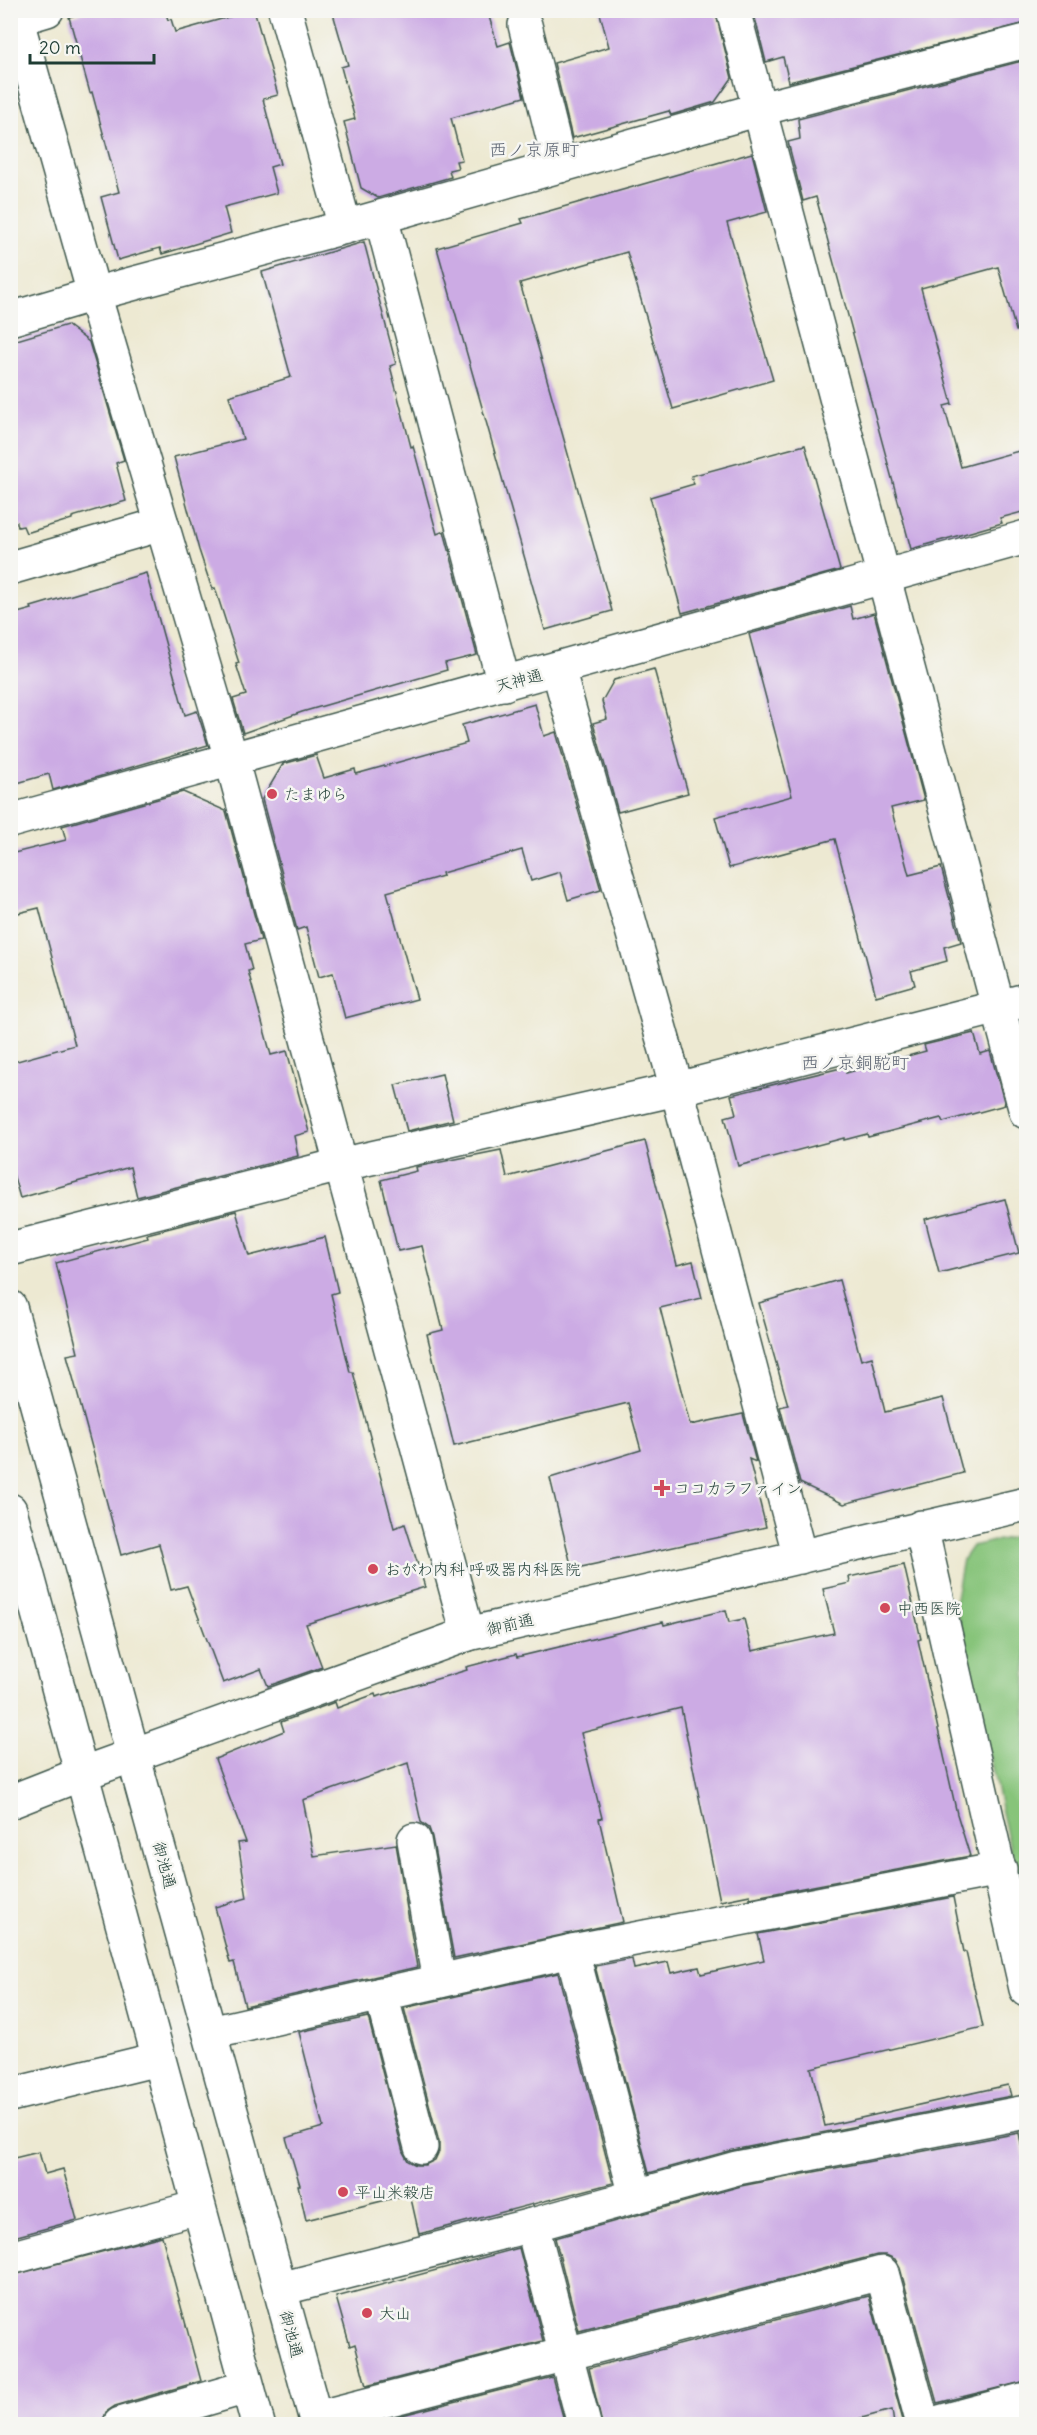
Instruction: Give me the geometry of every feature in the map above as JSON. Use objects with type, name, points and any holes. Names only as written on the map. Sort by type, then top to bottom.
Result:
[{"type":"street","points":[[285,10],[345,227]]},
{"type":"street","points":[[733,10],[884,578],[1012,1004],[1026,1112]]},
{"type":"street","points":[[26,13],[94,294],[231,758],[468,1634]]},
{"type":"street","points":[[525,25],[560,166]]},
{"type":"street","points":[[10,319],[94,294],[381,217],[760,109],[1026,41]]},
{"type":"street","points":[[381,217],[504,684]]},
{"type":"street","points":[[10,568],[162,524]]},
{"type":"street","name":"天神通","points":[[10,821],[1026,537]]},
{"type":"street","points":[[558,669],[676,1089],[800,1557]]},
{"type":"street","points":[[10,1249],[340,1165],[676,1089],[1012,1004]]},
{"type":"street","name":"御池通","points":[[10,1307],[135,1755],[316,2421]]},
{"type":"street","name":"御前通","points":[[10,1802],[81,1774],[468,1634],[1026,1504]]},
{"type":"street","points":[[10,1510],[258,2424]]},
{"type":"street","points":[[921,1527],[1026,1989]]},
{"type":"street","points":[[414,1840],[439,1981]]},
{"type":"street","points":[[210,2033],[572,1952],[999,1869]]},
{"type":"street","points":[[572,1952],[636,2196]]},
{"type":"street","points":[[381,1994],[421,2146]]},
{"type":"street","points":[[10,2095],[158,2059]]},
{"type":"street","points":[[280,2289],[532,2225],[737,2168],[1026,2112]]},
{"type":"street","points":[[10,2258],[198,2207]]},
{"type":"street","points":[[532,2225],[584,2424]]},
{"type":"street","points":[[316,2421],[882,2273],[923,2424]]},
{"type":"street","points":[[120,2424],[247,2387]]},
{"type":"street","points":[[932,2424],[1026,2399]]},
{"type":"green space","points":[[1026,1534],[1026,1919],[955,1603],[963,1559],[972,1546]]},
{"type":"building","points":[[91,10],[165,10],[175,32],[254,10],[278,95],[263,99],[280,164],[270,167],[277,193],[224,207],[231,233],[162,254],[160,248],[118,260],[101,197],[119,192],[69,17]]},
{"type":"building","points":[[332,10],[487,10],[498,46],[510,42],[524,97],[451,118],[462,160],[456,161],[458,168],[449,170],[451,177],[378,198],[361,188],[344,122],[355,119],[341,67],[348,65]]},
{"type":"building","points":[[599,10],[715,10],[732,78],[715,102],[671,115],[669,111],[572,138],[554,63],[609,47]]},
{"type":"building","points":[[753,10],[1026,10],[1026,23],[789,82],[783,57],[766,62]]},
{"type":"building","points":[[1026,60],[1026,330],[1016,331],[998,267],[921,288],[952,404],[944,406],[961,467],[1026,449],[1026,511],[1000,518],[1002,523],[911,549],[816,197],[803,201],[788,142],[800,139],[798,119]]},
{"type":"building","points":[[752,153],[767,212],[727,223],[773,380],[673,409],[627,252],[520,283],[612,611],[545,630],[437,248],[523,223],[521,219]]},
{"type":"building","points":[[364,242],[396,364],[390,366],[411,447],[413,446],[437,534],[444,531],[477,655],[445,663],[447,670],[302,712],[243,733],[233,699],[246,695],[236,664],[239,663],[215,588],[212,589],[199,550],[174,457],[243,439],[229,396],[291,377],[262,272]]},
{"type":"building","points":[[67,325],[89,342],[124,460],[116,463],[126,501],[26,533],[23,526],[18,527],[17,522],[10,524],[10,342]]},
{"type":"building","points":[[805,445],[840,570],[682,613],[650,497],[694,484],[691,476]]},
{"type":"building","points":[[146,573],[185,715],[197,711],[208,745],[53,790],[49,774],[10,785],[10,615]]},
{"type":"building","points":[[850,606],[853,619],[874,613],[924,800],[891,808],[909,875],[941,867],[961,942],[944,947],[947,961],[911,971],[915,985],[876,996],[835,839],[729,868],[715,817],[792,796],[749,634]]},
{"type":"building","points":[[654,669],[688,793],[618,812],[593,723],[607,719],[602,701],[614,680]]},
{"type":"building","points":[[535,704],[544,736],[556,732],[601,890],[568,900],[560,872],[531,881],[522,850],[442,873],[443,876],[387,892],[417,999],[345,1018],[333,973],[319,977],[306,927],[297,930],[262,799],[283,764],[316,755],[324,778],[355,769],[356,774],[467,743],[462,725]]},
{"type":"building","points":[[183,792],[226,811],[261,940],[245,944],[252,970],[248,971],[271,1055],[287,1051],[309,1132],[294,1136],[298,1156],[137,1197],[130,1167],[20,1198],[10,1163],[10,1063],[75,1045],[39,908],[10,915],[10,854],[66,840],[62,826]]},
{"type":"building","points":[[974,1033],[980,1054],[990,1051],[1005,1105],[943,1122],[941,1118],[868,1137],[867,1134],[844,1140],[844,1138],[738,1166],[725,1117],[736,1114],[731,1095],[845,1067],[846,1073],[926,1051],[924,1045]]},
{"type":"building","points":[[442,1074],[453,1120],[407,1131],[395,1085]]},
{"type":"building","points":[[645,1141],[677,1265],[693,1261],[702,1298],[660,1308],[690,1425],[743,1414],[756,1462],[749,1459],[766,1527],[572,1569],[550,1478],[641,1450],[628,1403],[454,1446],[427,1334],[443,1330],[422,1246],[398,1251],[381,1180],[417,1171],[416,1167],[501,1150],[507,1177]]},
{"type":"building","points":[[1005,1199],[1019,1253],[939,1273],[925,1219]]},
{"type":"building","points":[[236,1211],[249,1256],[325,1237],[338,1292],[331,1294],[350,1372],[353,1372],[394,1528],[405,1524],[425,1587],[306,1624],[322,1667],[268,1686],[261,1669],[223,1683],[187,1586],[171,1590],[159,1544],[121,1555],[67,1355],[78,1353],[56,1263],[148,1238],[147,1234]]},
{"type":"building","points":[[839,1280],[861,1360],[872,1357],[885,1412],[943,1398],[963,1473],[844,1504],[800,1483],[780,1407],[788,1405],[759,1303]]},
{"type":"building","points":[[904,1565],[921,1639],[918,1640],[957,1814],[970,1856],[750,1898],[750,1895],[720,1901],[681,1708],[581,1733],[602,1818],[599,1819],[623,1922],[454,1958],[432,1837],[429,1828],[421,1822],[408,1763],[303,1800],[314,1856],[396,1844],[417,1967],[245,2006],[234,1962],[230,1963],[215,1907],[247,1898],[238,1843],[246,1842],[215,1759],[284,1731],[281,1722],[335,1702],[337,1708],[375,1694],[376,1697],[467,1670],[466,1667],[663,1622],[664,1625],[726,1610],[729,1622],[744,1619],[752,1651],[834,1633],[823,1589],[850,1583],[849,1577]]},
{"type":"building","points":[[953,1897],[983,2027],[811,2068],[825,2126],[1008,2085],[1011,2096],[733,2150],[649,2173],[595,1966],[632,1959],[634,1969],[668,1962],[671,1973],[699,1967],[701,1974],[764,1960],[758,1934]]},
{"type":"building","points":[[558,1973],[613,2183],[419,2234],[410,2194],[306,2220],[298,2185],[300,2185],[286,2138],[323,2127],[299,2032],[368,2017],[403,2152],[408,2161],[416,2165],[425,2165],[435,2160],[439,2151],[439,2142],[404,2008]]},
{"type":"building","points":[[1019,2133],[1026,2167],[1026,2381],[937,2403],[900,2268],[895,2259],[886,2255],[877,2255],[579,2331],[555,2238],[741,2186]]},
{"type":"building","points":[[39,2152],[45,2174],[63,2169],[77,2220],[10,2238],[10,2159]]},
{"type":"building","points":[[162,2236],[201,2381],[115,2406],[106,2412],[102,2424],[10,2424],[10,2276]]},
{"type":"building","points":[[519,2248],[543,2341],[366,2386],[355,2344],[350,2346],[336,2297]]},
{"type":"building","points":[[869,2296],[904,2424],[894,2424],[892,2410],[839,2424],[602,2424],[589,2368]]},
{"type":"building","points":[[552,2377],[565,2424],[376,2424],[375,2422]]},
{"type":"place","name":"たまゆら","points":[[272,794]]},
{"type":"place","name":"ココカラファイン","points":[[662,1488]]},
{"type":"place","name":"おがわ内科 呼吸器内科医院","points":[[373,1569]]},
{"type":"place","name":"中西医院","points":[[885,1608]]},
{"type":"place","name":"平山米穀店","points":[[343,2192]]},
{"type":"place","name":"大山","points":[[367,2313]]},
{"type":"district","name":"西ノ京原町","points":[[534,149]]},
{"type":"district","name":"西ノ京銅駝町","points":[[855,1062]]}]
